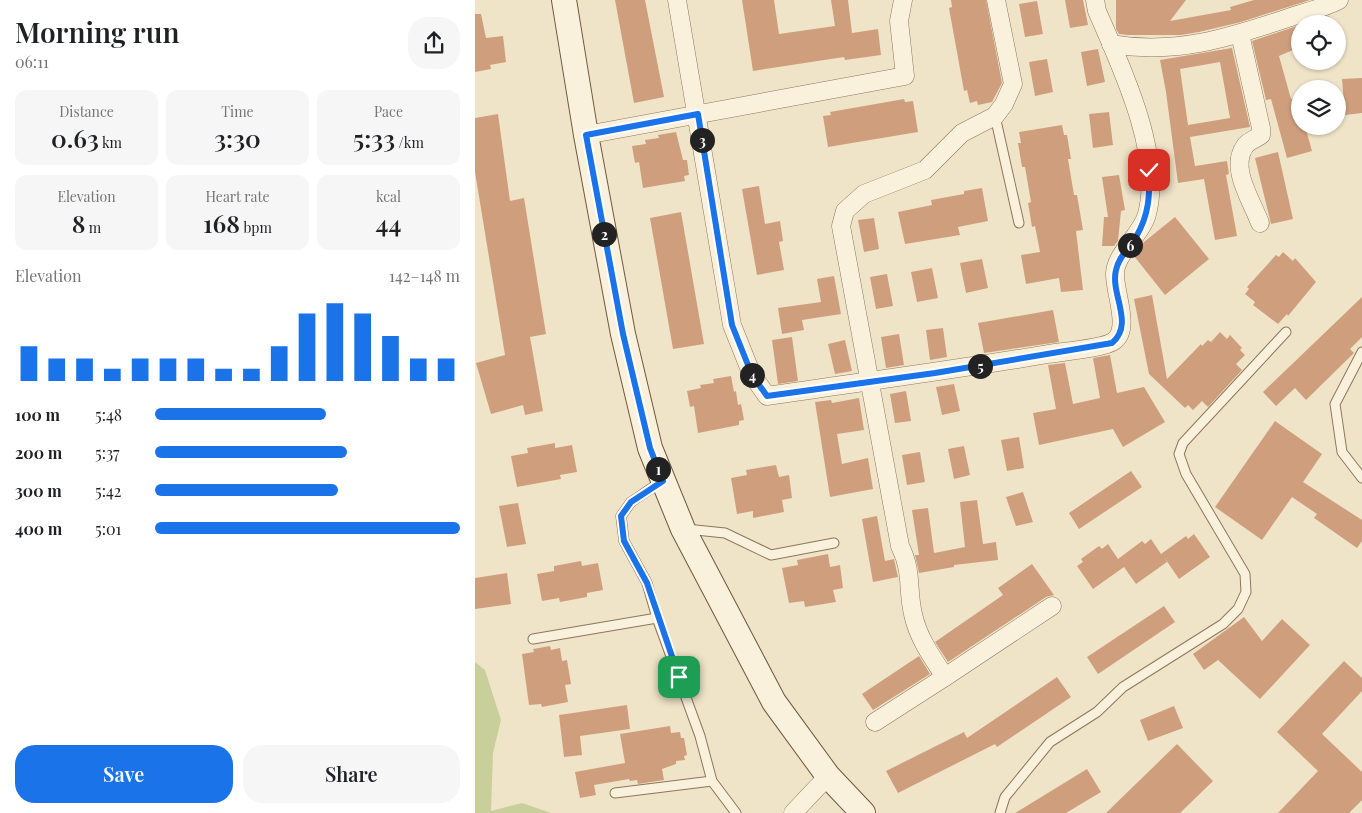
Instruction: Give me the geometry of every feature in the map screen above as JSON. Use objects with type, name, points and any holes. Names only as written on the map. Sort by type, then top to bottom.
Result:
[{"type":"main road","points":[[564,0],[586,135],[623,334],[650,448],[683,529],[774,702],[828,776],[863,813]]},
{"type":"street","points":[[677,0],[698,114],[732,325],[752,375],[767,396],[935,373],[1076,350],[1112,343],[1119,338],[1123,326],[1115,272],[1122,255],[1136,238],[1147,214],[1150,194],[1145,134],[1097,11],[1095,0]]},
{"type":"street","points":[[586,135],[905,76],[899,21],[903,0]]},
{"type":"street","points":[[945,677],[922,643],[913,614],[911,582],[906,558],[900,546],[841,226],[845,211],[864,194],[925,170],[962,133],[995,116],[1004,104],[1013,84],[996,0]]},
{"type":"street","points":[[1111,44],[1140,49],[1181,47],[1240,34],[1339,0]]},
{"type":"street","points":[[1240,34],[1261,135],[1246,144],[1240,155],[1239,169],[1260,223]]},
{"type":"street","points":[[875,722],[1052,606]]},
{"type":"street","points":[[793,813],[828,776]]},
{"type":"lane","points":[[995,116],[1019,223]]},
{"type":"lane","points":[[1000,813],[1005,797],[1050,742],[1097,712],[1123,687],[1223,624],[1239,609],[1246,592],[1245,574],[1186,474],[1179,454],[1183,443],[1286,332]]},
{"type":"lane","points":[[1362,352],[1335,404],[1342,452],[1362,478]]},
{"type":"lane","points":[[663,481],[631,502],[621,516],[624,541],[647,583],[657,618],[700,736],[712,781],[736,813]]},
{"type":"lane","points":[[683,529],[725,533],[771,556],[834,543]]},
{"type":"lane","points":[[533,639],[657,618]]},
{"type":"lane","points":[[615,793],[712,781]]},
{"type":"green space","points":[[475,662],[485,670],[501,720],[493,753],[491,811],[522,803],[551,813],[475,813]]},
{"type":"building","points":[[615,0],[645,0],[664,97],[634,103]]},
{"type":"building","points":[[742,0],[774,0],[779,34],[835,26],[831,0],[848,0],[852,33],[878,29],[881,55],[845,60],[844,57],[753,71]]},
{"type":"building","points":[[951,0],[986,0],[1002,83],[992,102],[978,105],[977,101],[970,103],[967,90],[964,91],[949,8],[952,7]]},
{"type":"building","points":[[1065,0],[1083,0],[1088,25],[1070,28]]},
{"type":"building","points":[[1116,0],[1186,0],[1170,21],[1231,10],[1230,7],[1254,0],[1310,0],[1241,22],[1199,32],[1181,35],[1128,35],[1119,34],[1116,29]]},
{"type":"building","points":[[1037,1],[1043,34],[1025,37],[1019,4]]},
{"type":"building","points":[[475,14],[481,14],[486,38],[503,36],[506,62],[490,65],[491,69],[475,72]]},
{"type":"building","points":[[1291,28],[1291,51],[1279,56],[1291,99],[1291,135],[1308,135],[1312,151],[1287,158],[1271,99],[1266,100],[1252,41]]},
{"type":"building","points":[[1232,48],[1250,127],[1190,137],[1195,166],[1227,161],[1229,174],[1226,175],[1237,236],[1215,240],[1204,179],[1178,183],[1160,60]],"holes":[[[1220,62],[1230,118],[1188,125],[1180,69]]]},
{"type":"building","points":[[1098,49],[1105,82],[1087,86],[1081,52]]},
{"type":"building","points":[[1047,59],[1053,92],[1035,96],[1029,62]]},
{"type":"building","points":[[1362,78],[1362,113],[1346,115],[1346,80],[1342,79]]},
{"type":"building","points":[[904,99],[905,102],[913,101],[918,132],[828,147],[823,116],[831,115],[830,112]]},
{"type":"building","points":[[1109,112],[1113,145],[1093,148],[1089,114]]},
{"type":"building","points":[[498,114],[510,201],[524,198],[546,334],[530,337],[543,411],[525,415],[523,405],[491,414],[476,363],[505,355],[475,172],[475,118]]},
{"type":"building","points":[[1062,125],[1064,135],[1067,135],[1071,159],[1068,159],[1074,195],[1077,195],[1083,230],[1076,231],[1083,290],[1061,292],[1059,278],[1026,284],[1021,255],[1040,252],[1035,226],[1032,227],[1028,203],[1031,202],[1025,167],[1022,167],[1018,143],[1021,143],[1019,132]]},
{"type":"building","points":[[676,132],[683,160],[687,160],[689,175],[684,176],[685,181],[643,188],[639,162],[635,163],[632,146],[646,144],[645,140],[659,138],[658,135]]},
{"type":"building","points":[[1278,152],[1293,219],[1271,224],[1255,158]]},
{"type":"building","points":[[1119,175],[1125,210],[1121,211],[1118,241],[1114,246],[1102,246],[1104,217],[1108,217],[1102,177]]},
{"type":"building","points":[[759,186],[765,224],[780,221],[783,241],[779,242],[784,270],[757,275],[742,189]]},
{"type":"building","points":[[982,188],[988,221],[958,227],[960,235],[905,244],[898,212],[932,205],[931,200],[964,194],[964,191]]},
{"type":"building","points":[[681,212],[704,344],[673,349],[650,218]]},
{"type":"building","points":[[1175,217],[1209,259],[1165,295],[1134,256],[1144,242]]},
{"type":"building","points":[[874,218],[879,249],[864,252],[858,220]]},
{"type":"building","points":[[1283,252],[1293,261],[1295,258],[1316,282],[1288,316],[1287,314],[1278,324],[1253,305],[1255,302],[1245,294],[1249,289],[1247,287],[1276,255],[1279,257]]},
{"type":"building","points":[[982,259],[988,288],[966,293],[960,263]]},
{"type":"building","points":[[932,268],[938,298],[917,302],[911,272]]},
{"type":"building","points":[[887,274],[893,306],[876,309],[870,277]]},
{"type":"building","points":[[834,276],[841,314],[802,320],[804,330],[782,334],[778,308],[821,302],[817,279]]},
{"type":"building","points":[[1152,295],[1167,379],[1201,344],[1202,346],[1208,340],[1211,342],[1220,332],[1227,339],[1230,335],[1242,348],[1240,350],[1245,355],[1236,364],[1242,370],[1208,407],[1202,401],[1193,410],[1188,405],[1185,408],[1149,374],[1134,299]]},
{"type":"building","points":[[1362,297],[1362,337],[1350,349],[1354,353],[1306,400],[1295,388],[1276,406],[1263,392]]},
{"type":"building","points":[[1053,310],[1059,342],[984,353],[978,323]]},
{"type":"building","points":[[943,328],[947,357],[930,360],[926,330]]},
{"type":"building","points":[[899,334],[904,365],[886,368],[881,337]]},
{"type":"building","points":[[792,337],[798,381],[778,384],[772,340]]},
{"type":"building","points":[[845,340],[852,371],[835,374],[828,344]]},
{"type":"building","points":[[1110,355],[1117,393],[1144,387],[1165,422],[1123,447],[1113,429],[1039,445],[1033,413],[1056,409],[1048,365],[1065,363],[1073,404],[1100,398],[1093,358]]},
{"type":"building","points":[[731,376],[738,405],[741,404],[744,420],[739,421],[739,425],[698,433],[694,406],[690,407],[687,391],[701,388],[700,385],[714,383],[713,379]]},
{"type":"building","points":[[954,384],[960,411],[942,415],[936,387]]},
{"type":"building","points":[[906,391],[911,421],[895,423],[890,394]]},
{"type":"building","points":[[859,398],[864,430],[837,434],[842,464],[868,458],[873,489],[830,497],[815,402],[831,400],[832,403]]},
{"type":"building","points":[[1275,421],[1322,454],[1303,482],[1362,520],[1362,541],[1357,548],[1314,518],[1317,514],[1292,497],[1262,540],[1215,507]]},
{"type":"building","points":[[1019,437],[1024,468],[1007,471],[1001,440]]},
{"type":"building","points":[[555,443],[555,448],[572,445],[577,472],[560,475],[561,479],[517,487],[511,456],[528,453],[527,448]]},
{"type":"building","points":[[964,446],[970,475],[954,479],[948,449]]},
{"type":"building","points":[[920,452],[925,482],[907,485],[902,455]]},
{"type":"building","points":[[776,465],[779,477],[789,475],[792,498],[782,500],[784,512],[753,518],[753,511],[737,514],[731,478],[747,475],[746,470]]},
{"type":"building","points":[[1131,471],[1142,487],[1079,529],[1069,513]]},
{"type":"building","points":[[1023,492],[1033,522],[1016,526],[1006,497]]},
{"type":"building","points":[[977,500],[983,544],[996,542],[998,560],[954,565],[954,567],[919,573],[915,555],[919,555],[912,510],[928,508],[934,553],[965,547],[960,502]]},
{"type":"building","points":[[518,503],[526,544],[507,547],[499,506]]},
{"type":"building","points":[[877,516],[885,561],[894,559],[898,577],[873,582],[862,519]]},
{"type":"building","points":[[1194,534],[1210,557],[1179,579],[1164,557],[1167,562],[1136,584],[1124,567],[1093,589],[1077,566],[1083,562],[1081,559],[1099,546],[1102,549],[1108,544],[1118,559],[1142,541],[1145,544],[1151,539],[1161,554],[1186,536],[1188,539]]},
{"type":"building","points":[[828,554],[830,567],[840,565],[843,588],[833,590],[836,602],[805,607],[804,601],[789,603],[782,568],[798,565],[797,560]]},
{"type":"building","points":[[581,561],[582,566],[598,563],[603,590],[587,593],[587,597],[560,602],[559,598],[542,601],[537,574],[554,571],[554,566]]},
{"type":"building","points":[[1032,564],[1054,595],[1046,597],[948,662],[935,642],[1003,595],[998,588]]},
{"type":"building","points":[[507,573],[511,604],[475,609],[475,578]]},
{"type":"building","points":[[1164,606],[1175,622],[1098,674],[1087,657]]},
{"type":"building","points":[[1244,617],[1262,641],[1282,619],[1310,645],[1260,699],[1218,660],[1204,670],[1193,654]]},
{"type":"building","points":[[550,646],[551,650],[560,648],[562,661],[567,660],[571,684],[565,685],[568,702],[542,707],[541,704],[529,705],[522,654],[534,652],[533,649]]},
{"type":"building","points":[[919,656],[930,674],[873,710],[862,694]]},
{"type":"building","points":[[1344,661],[1362,678],[1362,691],[1322,734],[1362,772],[1362,800],[1349,813],[1278,813],[1318,771],[1277,732]]},
{"type":"building","points":[[1057,677],[1071,697],[997,747],[995,744],[898,793],[886,771],[964,732],[967,738]]},
{"type":"building","points":[[627,705],[630,729],[580,736],[582,755],[564,757],[559,715]]},
{"type":"building","points":[[1174,706],[1183,728],[1148,741],[1140,720]]},
{"type":"building","points":[[670,726],[671,733],[680,732],[681,738],[684,738],[687,755],[684,756],[685,760],[676,761],[676,764],[662,769],[664,780],[638,784],[637,780],[630,781],[629,779],[594,785],[596,795],[580,798],[575,772],[625,763],[620,734]]},
{"type":"building","points":[[1177,744],[1213,781],[1180,813],[1106,813]]},
{"type":"building","points":[[1087,769],[1101,792],[1066,813],[1015,813]]},
{"type":"route","points":[[679,677],[657,618],[647,583],[624,541],[621,516],[631,502],[663,481],[650,448],[623,334],[586,135],[698,114],[732,325],[752,375],[767,396],[935,373],[1112,343],[1119,338],[1123,326],[1115,272],[1122,255],[1136,238],[1147,214],[1150,194],[1149,170]]}]
